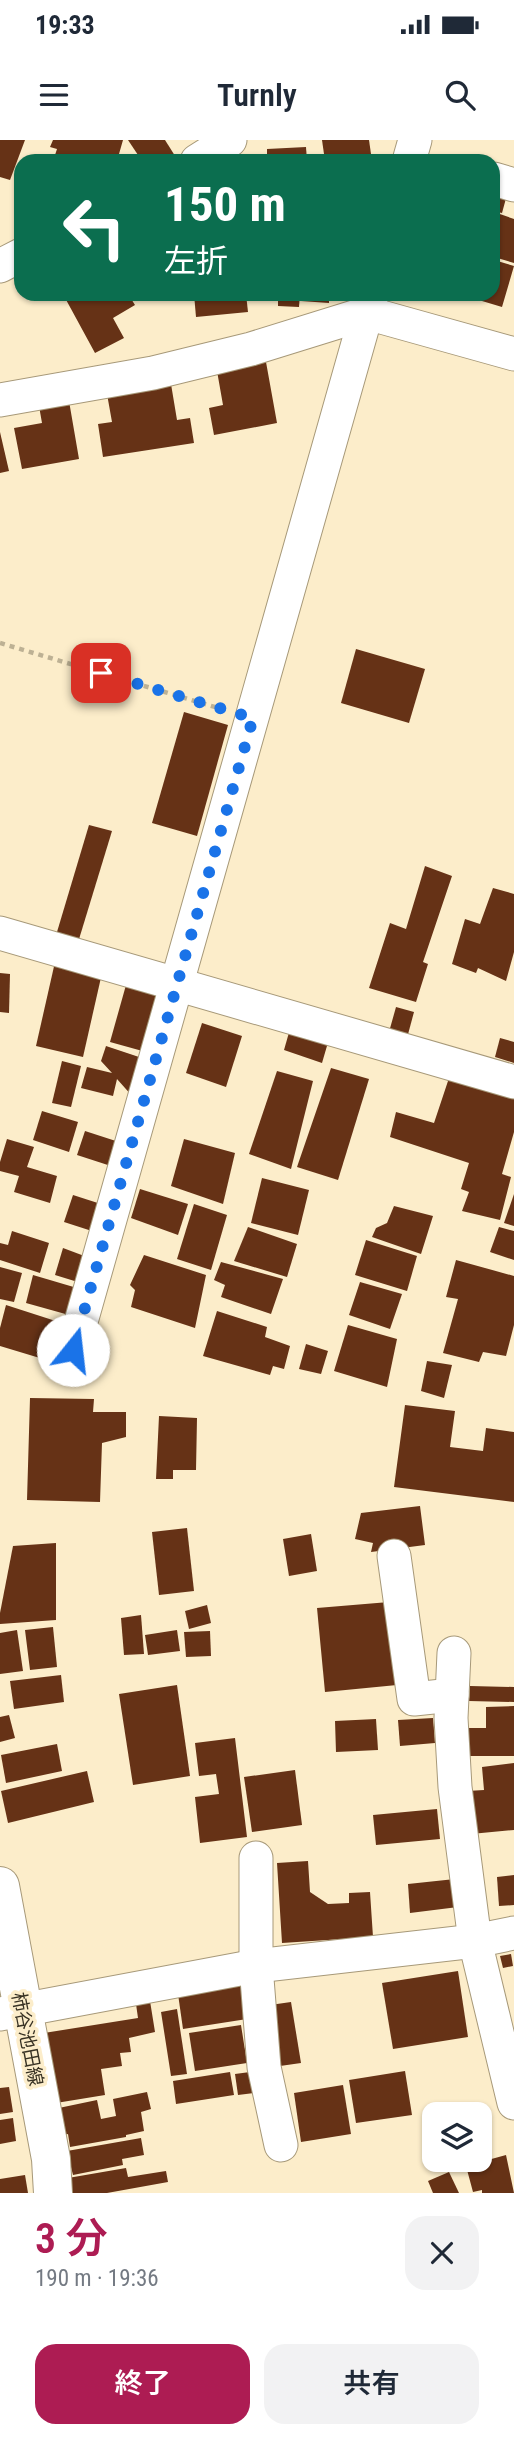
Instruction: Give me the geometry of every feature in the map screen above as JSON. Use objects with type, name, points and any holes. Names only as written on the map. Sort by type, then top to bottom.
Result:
[{"type":"main road","name":"柿谷池田線","points":[[0,1886],[11,2013],[51,2159],[53,2193]]},
{"type":"street","points":[[208,154],[229,140]]},
{"type":"street","points":[[0,400],[153,373],[251,349],[370,303],[514,354]]},
{"type":"street","points":[[73,1350],[370,303]]},
{"type":"street","points":[[0,933],[514,1082]]},
{"type":"street","points":[[394,1556],[414,1699],[452,1695]]},
{"type":"street","points":[[454,1653],[452,1695],[455,1787],[475,1941],[514,2102]]},
{"type":"street","points":[[256,1858],[256,1966],[264,2067],[281,2145]]},
{"type":"street","points":[[11,2013],[256,1966],[475,1941],[514,1933]]},
{"type":"path","points":[[0,643],[253,718]]},
{"type":"building","points":[[0,140],[25,140],[20,154],[14,154],[14,169],[10,180],[0,177]]},
{"type":"building","points":[[53,140],[123,140],[119,154],[55,154],[57,149],[50,147]]},
{"type":"building","points":[[128,140],[165,140],[174,154],[137,154]]},
{"type":"building","points":[[322,140],[369,140],[371,154],[324,154]]},
{"type":"building","points":[[306,147],[306,154],[267,154],[267,149]]},
{"type":"building","points":[[500,189],[508,191],[500,212]]},
{"type":"building","points":[[500,214],[514,219],[514,263],[500,259]]},
{"type":"building","points":[[500,262],[514,266],[502,307],[482,301],[500,301]]},
{"type":"building","points":[[67,301],[132,301],[135,305],[113,318],[124,338],[95,353]]},
{"type":"building","points":[[195,301],[247,301],[248,312],[196,317]]},
{"type":"building","points":[[278,301],[299,301],[299,307],[278,306]]},
{"type":"building","points":[[266,362],[277,423],[214,435],[209,408],[223,405],[217,371]]},
{"type":"building","points":[[171,384],[177,420],[190,418],[194,443],[103,457],[98,424],[112,422],[107,394]]},
{"type":"building","points":[[69,401],[79,459],[22,469],[14,428],[42,423],[39,406]]},
{"type":"building","points":[[0,432],[9,471],[0,473]]},
{"type":"building","points":[[356,649],[425,669],[409,723],[341,703]]},
{"type":"building","points":[[184,712],[228,725],[197,836],[152,823]]},
{"type":"building","points":[[89,825],[112,831],[76,949],[54,942]]},
{"type":"building","points":[[425,866],[452,876],[423,962],[428,964],[416,1002],[369,988],[390,923],[406,929]]},
{"type":"building","points":[[493,888],[514,894],[514,952],[506,981],[478,968],[476,973],[452,964],[465,919],[480,924]]},
{"type":"building","points":[[55,962],[102,973],[83,1057],[36,1046]]},
{"type":"building","points":[[0,973],[10,974],[9,1013],[0,1012]]},
{"type":"building","points":[[126,985],[162,995],[146,1052],[110,1042]]},
{"type":"building","points":[[396,1007],[414,1012],[407,1038],[389,1032]]},
{"type":"building","points":[[202,1023],[242,1036],[226,1087],[186,1073]]},
{"type":"building","points":[[290,1029],[329,1039],[322,1063],[284,1050]]},
{"type":"building","points":[[500,1038],[514,1042],[514,1063],[495,1057]]},
{"type":"building","points":[[106,1046],[145,1059],[133,1097],[117,1079],[113,1096],[81,1088],[87,1067],[112,1073],[101,1061]]},
{"type":"building","points":[[62,1061],[81,1066],[71,1107],[52,1103]]},
{"type":"building","points":[[331,1068],[369,1079],[338,1180],[297,1167]]},
{"type":"building","points":[[277,1071],[313,1081],[291,1169],[249,1154]]},
{"type":"building","points":[[450,1075],[514,1093],[514,1132],[502,1174],[511,1177],[500,1220],[462,1211],[469,1192],[461,1189],[469,1163],[390,1137],[396,1112],[434,1123]]},
{"type":"building","points":[[42,1111],[78,1122],[69,1152],[33,1140]]},
{"type":"building","points":[[85,1131],[122,1143],[114,1167],[77,1155]]},
{"type":"building","points":[[7,1139],[34,1147],[27,1167],[57,1176],[50,1203],[14,1192],[19,1176],[0,1171]]},
{"type":"building","points":[[184,1139],[235,1153],[223,1204],[171,1186]]},
{"type":"building","points":[[262,1178],[309,1190],[298,1235],[251,1223]]},
{"type":"building","points":[[140,1189],[188,1204],[178,1235],[131,1218]]},
{"type":"building","points":[[514,1194],[514,1226],[504,1223]]},
{"type":"building","points":[[73,1195],[104,1205],[95,1232],[64,1222]]},
{"type":"building","points":[[194,1204],[227,1215],[211,1270],[177,1259]]},
{"type":"building","points":[[394,1206],[433,1216],[421,1254],[372,1237],[376,1228],[387,1223]]},
{"type":"building","points":[[248,1227],[297,1244],[287,1277],[234,1261]]},
{"type":"building","points":[[499,1227],[514,1231],[514,1260],[490,1252]]},
{"type":"building","points":[[12,1231],[49,1243],[40,1273],[0,1260],[0,1243],[8,1245]]},
{"type":"building","points":[[366,1240],[417,1256],[407,1291],[355,1275]]},
{"type":"building","points":[[63,1248],[87,1257],[81,1283],[55,1275]]},
{"type":"building","points":[[144,1255],[206,1275],[195,1328],[131,1307],[135,1290],[130,1285]]},
{"type":"building","points":[[456,1260],[514,1276],[514,1325],[506,1356],[483,1352],[479,1362],[443,1353],[458,1299],[446,1297]]},
{"type":"building","points":[[221,1262],[283,1279],[271,1314],[221,1297],[225,1285],[214,1280]]},
{"type":"building","points":[[0,1267],[22,1273],[14,1302],[0,1299]]},
{"type":"building","points":[[33,1275],[77,1288],[69,1315],[26,1303]]},
{"type":"building","points":[[360,1282],[402,1294],[390,1329],[349,1315]]},
{"type":"building","points":[[6,1305],[68,1325],[53,1362],[0,1346],[0,1328]]},
{"type":"building","points":[[217,1311],[267,1327],[265,1337],[290,1346],[284,1369],[273,1366],[270,1375],[203,1356]]},
{"type":"building","points":[[348,1325],[397,1339],[387,1387],[334,1371]]},
{"type":"building","points":[[306,1344],[328,1351],[321,1374],[299,1369]]},
{"type":"building","points":[[427,1361],[452,1365],[444,1398],[421,1391]]},
{"type":"building","points":[[30,1398],[94,1399],[93,1412],[126,1412],[126,1437],[102,1443],[100,1502],[27,1500]]},
{"type":"building","points":[[405,1405],[455,1411],[450,1447],[483,1451],[486,1428],[514,1432],[514,1502],[394,1487]]},
{"type":"building","points":[[159,1416],[197,1418],[196,1470],[173,1470],[173,1479],[156,1479]]},
{"type":"building","points":[[420,1506],[425,1545],[371,1552],[373,1543],[355,1539],[361,1513]]},
{"type":"building","points":[[187,1528],[194,1591],[159,1595],[152,1532]]},
{"type":"building","points":[[311,1534],[317,1571],[289,1576],[283,1539]]},
{"type":"building","points":[[56,1543],[56,1620],[0,1624],[13,1546]]},
{"type":"building","points":[[389,1602],[397,1685],[325,1692],[317,1608]]},
{"type":"building","points":[[207,1605],[211,1623],[189,1629],[185,1611]]},
{"type":"building","points":[[141,1615],[144,1654],[124,1655],[121,1618]]},
{"type":"building","points":[[53,1627],[57,1667],[30,1670],[25,1630]]},
{"type":"building","points":[[17,1630],[23,1671],[0,1674],[0,1633]]},
{"type":"building","points":[[177,1630],[180,1651],[148,1655],[145,1635]]},
{"type":"building","points":[[210,1631],[211,1656],[186,1657],[184,1632]]},
{"type":"building","points":[[61,1675],[64,1702],[14,1709],[10,1681]]},
{"type":"building","points":[[177,1685],[190,1776],[133,1785],[119,1694]]},
{"type":"building","points":[[470,1686],[514,1687],[514,1702],[469,1701]]},
{"type":"building","points":[[514,1706],[514,1756],[468,1756],[468,1728],[486,1728],[486,1707]]},
{"type":"building","points":[[9,1715],[15,1738],[0,1742],[0,1717]]},
{"type":"building","points":[[433,1718],[435,1743],[400,1746],[398,1720]]},
{"type":"building","points":[[376,1719],[378,1750],[336,1752],[335,1721]]},
{"type":"building","points":[[235,1738],[247,1837],[200,1843],[195,1797],[219,1794],[216,1774],[199,1776],[195,1743]]},
{"type":"building","points":[[57,1744],[62,1771],[6,1783],[1,1755]]},
{"type":"building","points":[[514,1763],[514,1830],[471,1834],[467,1791],[484,1790],[482,1767]]},
{"type":"building","points":[[295,1770],[302,1825],[252,1832],[244,1777]]},
{"type":"building","points":[[87,1771],[94,1802],[8,1823],[1,1791]]},
{"type":"building","points":[[437,1809],[440,1839],[376,1845],[373,1815]]},
{"type":"building","points":[[308,1861],[310,1892],[328,1904],[349,1903],[349,1893],[370,1892],[373,1937],[282,1943],[277,1863]]},
{"type":"building","points":[[514,1875],[514,1905],[499,1906],[497,1877]]},
{"type":"building","points":[[455,1879],[458,1907],[410,1913],[408,1884]]},
{"type":"building","points":[[511,1954],[513,1966],[503,1968],[500,1956]]},
{"type":"building","points":[[458,1971],[468,2037],[393,2049],[382,1983]]},
{"type":"building","points":[[242,1984],[247,2019],[183,2029],[178,1994]]},
{"type":"building","points":[[150,2001],[155,2032],[129,2038],[131,2052],[120,2053],[122,2066],[101,2069],[105,2095],[56,2103],[44,2033],[138,2018],[136,2004]]},
{"type":"building","points":[[291,2002],[301,2063],[280,2066],[270,2005]]},
{"type":"building","points":[[177,2009],[187,2074],[171,2076],[161,2012]]},
{"type":"building","points":[[241,2025],[247,2063],[195,2071],[189,2033]]},
{"type":"building","points":[[405,2071],[412,2115],[356,2123],[349,2080]]},
{"type":"building","points":[[230,2072],[234,2095],[176,2104],[173,2081]]},
{"type":"building","points":[[250,2072],[254,2093],[238,2095],[235,2074]]},
{"type":"building","points":[[343,2085],[351,2134],[301,2142],[294,2093]]},
{"type":"building","points":[[9,2087],[13,2112],[0,2114],[0,2088]]},
{"type":"building","points":[[147,2092],[151,2109],[141,2112],[144,2131],[70,2147],[68,2134],[59,2136],[54,2109],[97,2100],[101,2119],[116,2116],[113,2099]]},
{"type":"building","points":[[13,2118],[16,2141],[0,2144],[0,2120]]},
{"type":"building","points":[[141,2138],[144,2155],[122,2159],[123,2165],[73,2175],[67,2151]]},
{"type":"building","points":[[506,2155],[514,2193],[482,2193],[482,2190],[473,2192],[468,2172],[492,2172],[492,2159]]},
{"type":"building","points":[[126,2168],[128,2177],[166,2171],[168,2182],[107,2193],[71,2193],[68,2178]]},
{"type":"building","points":[[449,2172],[459,2193],[433,2193],[428,2181]]},
{"type":"building","points":[[25,2175],[28,2193],[0,2193],[0,2179]]},
{"type":"route","points":[[73,1350],[253,718],[101,673]]}]
